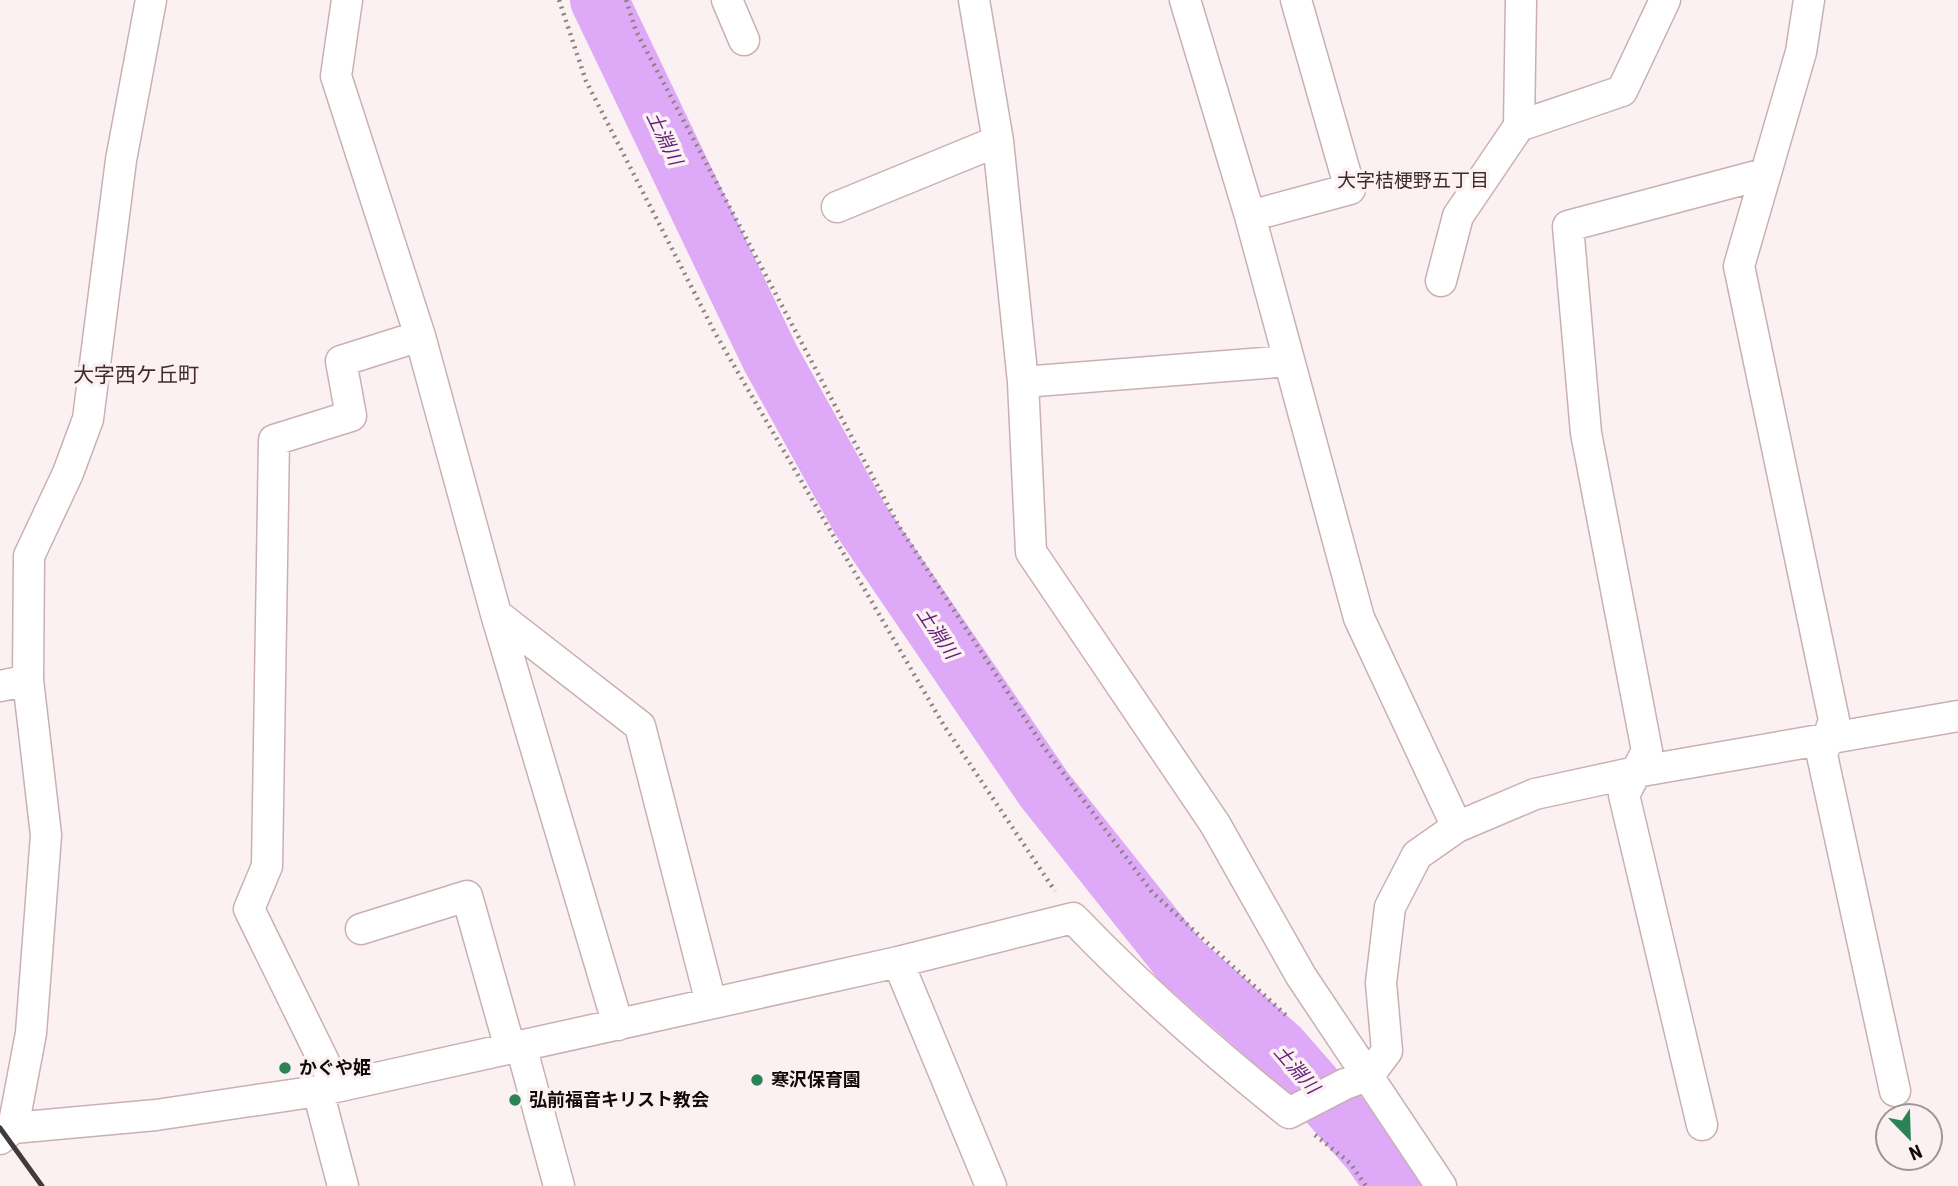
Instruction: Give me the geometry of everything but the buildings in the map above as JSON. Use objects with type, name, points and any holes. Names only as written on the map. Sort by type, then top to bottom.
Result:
[{"type":"street","points":[[151,0],[121,160],[88,419],[68,473],[29,555],[14,683],[46,835],[31,1033],[7,1134],[156,1115],[327,1088],[898,962],[1073,918],[1132,980],[1199,1041],[1294,1110],[1357,1080],[1387,1051],[1381,983],[1390,907],[1417,855],[1457,827],[1535,794],[1636,772],[1958,716]]},
{"type":"street","points":[[347,0],[336,76],[421,337],[496,614],[618,1025]]},
{"type":"street","points":[[727,0],[744,40]]},
{"type":"street","points":[[974,0],[998,141],[1023,382],[1031,552],[1207,812],[1357,1080],[1441,1186]]},
{"type":"street","points":[[1185,0],[1250,216],[1359,618],[1457,827]]},
{"type":"street","points":[[1250,216],[1350,189],[1296,0]]},
{"type":"street","points":[[1441,281],[1458,216],[1519,126],[1521,0]]},
{"type":"street","points":[[1519,126],[1622,91],[1665,0]]},
{"type":"street","points":[[1810,0],[1801,52],[1739,266],[1834,720],[1822,755],[1895,1091]]},
{"type":"street","points":[[837,207],[998,141]]},
{"type":"street","points":[[1702,1125],[1625,795],[1647,751],[1586,432],[1568,226],[1764,174]]},
{"type":"street","points":[[343,1186],[327,1088],[249,909],[267,866],[274,440],[351,416],[341,361],[421,337]]},
{"type":"street","points":[[1023,382],[1289,361]]},
{"type":"street","points":[[496,614],[640,726],[711,1003]]},
{"type":"street","points":[[361,929],[467,896],[559,1186]]},
{"type":"street","points":[[898,962],[991,1186]]},
{"type":"path","points":[[559,0],[586,81],[715,333],[943,724],[1073,918]]},
{"type":"path","points":[[625,0],[636,31],[900,528],[1043,746],[1152,892],[1299,1027]]},
{"type":"path","points":[[1294,1110],[1350,1163],[1366,1186]]},
{"type":"waterway","name":"土淵川","points":[[599,0],[770,357],[860,519],[1044,789],[1180,960],[1280,1048],[1371,1152],[1395,1186]]},
{"type":"railway","points":[[0,1128],[42,1186]]},
{"type":"place","name":"かぐや姫","points":[[285,1068]]},
{"type":"place","name":"寒沢保育園","points":[[757,1080]]},
{"type":"place","name":"弘前福音キリスト教会","points":[[515,1100]]},
{"type":"district","name":"大字桔梗野五丁目","points":[[1413,180]]},
{"type":"district","name":"大字西ケ丘町","points":[[136,375]]}]
